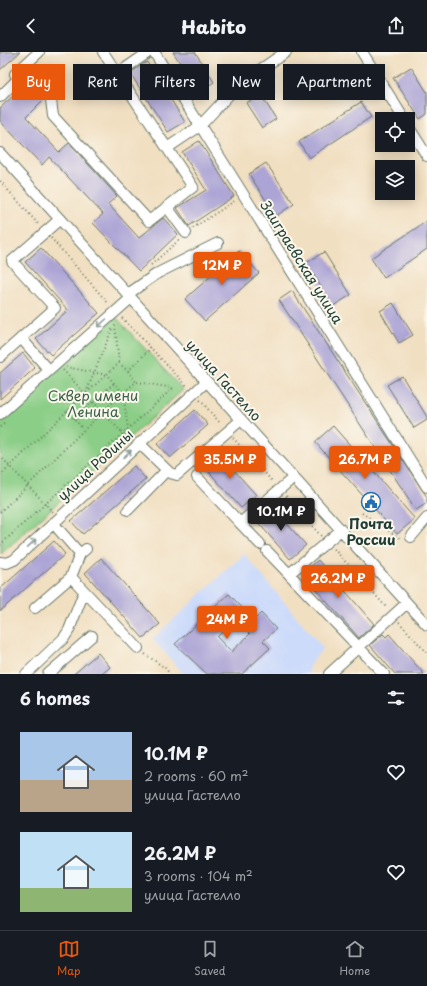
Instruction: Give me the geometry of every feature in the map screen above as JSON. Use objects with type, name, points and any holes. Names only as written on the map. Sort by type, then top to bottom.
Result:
[{"type":"street","points":[[0,88],[39,52]]},
{"type":"street","points":[[103,52],[111,64]]},
{"type":"street","points":[[132,64],[149,52]]},
{"type":"street","name":"Заиграевская улица","points":[[154,52],[427,487]]},
{"type":"street","points":[[167,148],[200,126],[239,84],[286,52]]},
{"type":"street","points":[[362,52],[400,112]]},
{"type":"street","points":[[0,97],[26,71],[50,92],[53,116],[149,221],[193,187],[132,96]]},
{"type":"street","points":[[415,137],[427,156]]},
{"type":"street","name":"улица Гастелло","points":[[0,153],[427,625]]},
{"type":"street","points":[[167,207],[186,233]]},
{"type":"street","points":[[0,357],[55,308],[12,261],[60,219]]},
{"type":"street","points":[[0,414],[57,367],[130,296],[158,273],[218,243]]},
{"type":"street","points":[[21,338],[57,367]]},
{"type":"street","name":"улица Родины","points":[[0,562],[7,563],[14,560],[55,520],[206,382]]},
{"type":"street","points":[[137,444],[174,475],[181,474],[241,420]]},
{"type":"street","points":[[128,510],[167,470]]},
{"type":"street","points":[[197,477],[384,674]]},
{"type":"street","points":[[240,523],[293,478]]},
{"type":"street","points":[[411,536],[427,518]]},
{"type":"street","points":[[35,608],[72,577],[83,552],[55,520]]},
{"type":"street","points":[[289,574],[341,530]]},
{"type":"street","points":[[72,577],[84,592],[138,648]]},
{"type":"street","points":[[26,674],[64,638],[69,630],[84,592]]},
{"type":"street","points":[[329,674],[407,603]]},
{"type":"street","points":[[48,674],[92,636]]},
{"type":"path","points":[[0,181],[116,311],[194,393],[427,653]]},
{"type":"path","points":[[148,267],[186,233],[244,195]]},
{"type":"path","points":[[0,545],[173,388],[136,382],[128,371],[119,363],[114,322],[86,394]]},
{"type":"path","points":[[128,371],[151,348]]},
{"type":"path","points":[[0,476],[119,363]]},
{"type":"path","points":[[57,367],[107,375],[123,393],[128,429]]},
{"type":"path","points":[[57,367],[94,402],[123,434],[137,444]]},
{"type":"path","points":[[0,512],[27,487],[83,429],[136,382]]},
{"type":"path","points":[[74,419],[114,383]]},
{"type":"path","points":[[67,411],[83,429]]},
{"type":"path","points":[[0,456],[45,505],[55,520]]},
{"type":"path","points":[[362,513],[403,540],[411,536]]},
{"type":"path","points":[[138,648],[148,657],[165,668],[170,674]]},
{"type":"shaded area","points":[[244,554],[323,648],[309,666],[309,674],[184,674],[152,639]]},
{"type":"green space","name":"Сквер имени Ленина","points":[[114,315],[183,390],[1,554],[0,421]]},
{"type":"building","points":[[0,52],[20,52],[0,70]]},
{"type":"building","points":[[173,52],[195,52],[203,64],[181,64]]},
{"type":"building","points":[[140,67],[140,89],[132,76],[132,72]]},
{"type":"building","points":[[411,67],[427,92],[427,114],[420,119],[393,78]]},
{"type":"building","points":[[209,74],[214,82],[209,85]]},
{"type":"building","points":[[12,97],[12,100],[43,100],[26,117],[59,152],[69,143],[117,196],[108,204],[139,238],[163,218],[178,234],[139,271],[93,223],[103,214],[49,157],[42,165],[0,121],[0,108]]},
{"type":"building","points":[[147,100],[171,100],[185,122],[168,132]]},
{"type":"building","points":[[252,100],[264,100],[276,119],[262,128],[246,103]]},
{"type":"building","points":[[361,102],[371,117],[309,158],[299,142]]},
{"type":"building","points":[[199,141],[234,196],[189,226],[177,208],[206,190],[182,152]]},
{"type":"building","points":[[266,163],[294,204],[276,216],[249,174]]},
{"type":"building","points":[[427,221],[427,249],[384,278],[371,258]]},
{"type":"building","points":[[41,248],[99,313],[51,355],[36,339],[68,310],[25,262]]},
{"type":"building","points":[[239,251],[259,273],[205,321],[185,299]]},
{"type":"building","points":[[324,252],[351,295],[333,306],[306,263]]},
{"type":"building","points":[[292,291],[427,497],[427,503],[416,510],[279,300]]},
{"type":"building","points":[[393,303],[413,335],[399,343],[380,311]]},
{"type":"building","points":[[23,353],[35,368],[0,399],[0,373]]},
{"type":"building","points":[[402,376],[427,417],[427,420],[414,428],[387,385]]},
{"type":"building","points":[[195,410],[208,425],[170,458],[157,444]]},
{"type":"building","points":[[333,426],[415,519],[397,534],[315,442]]},
{"type":"building","points":[[218,452],[256,495],[241,508],[203,465]]},
{"type":"building","points":[[134,466],[146,479],[83,534],[71,521]]},
{"type":"building","points":[[271,506],[306,545],[290,559],[255,519]]},
{"type":"building","points":[[54,541],[65,554],[0,611],[0,589]]},
{"type":"building","points":[[101,558],[160,624],[143,638],[85,573]]},
{"type":"building","points":[[318,560],[374,624],[359,638],[302,574]]},
{"type":"building","points":[[229,594],[254,620],[261,613],[276,629],[263,641],[270,648],[242,674],[207,674],[175,644]],"holes":[[[236,619],[250,634],[231,652],[217,637]]]},
{"type":"building","points":[[383,634],[386,637],[389,634],[424,674],[395,674],[370,645]]},
{"type":"building","points":[[98,653],[110,667],[102,674],[74,674]]},
{"type":"place","name":"Почта России","points":[[371,502]]}]
